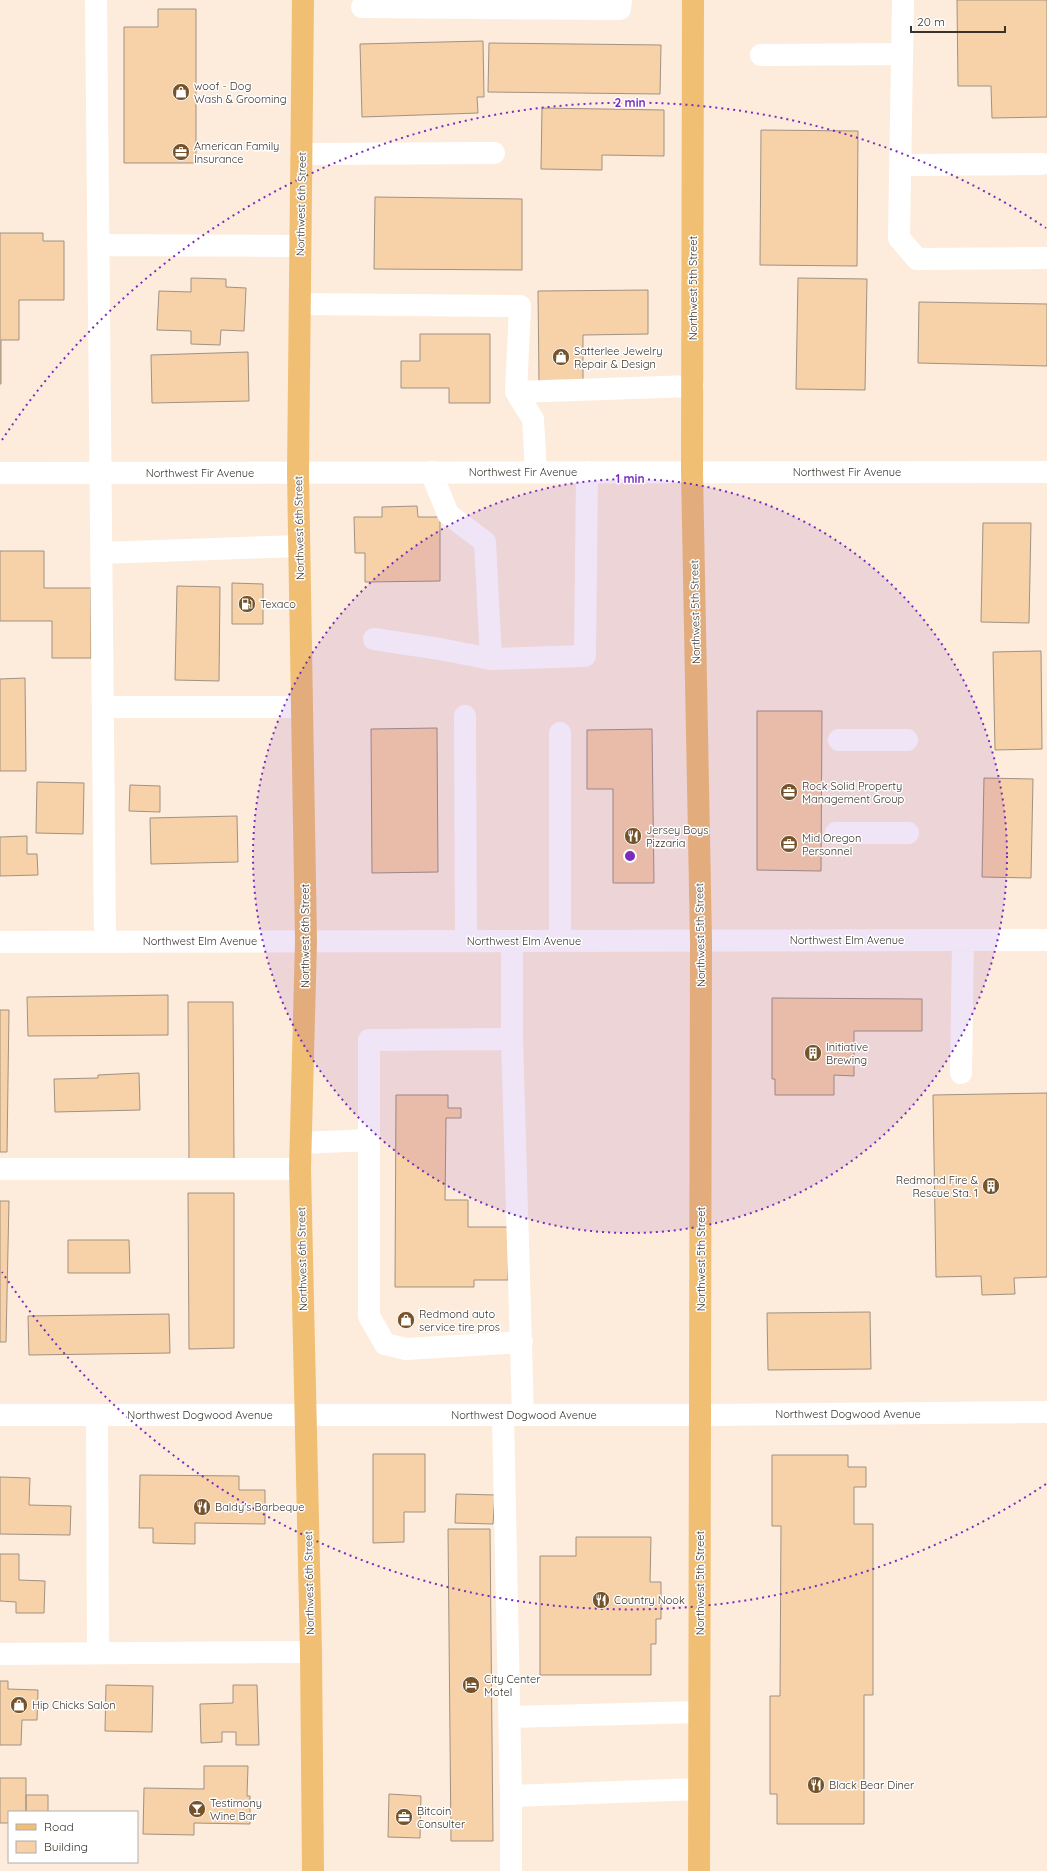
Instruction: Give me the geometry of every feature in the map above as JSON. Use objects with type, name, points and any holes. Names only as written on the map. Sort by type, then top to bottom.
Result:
[{"type":"main road","name":"Northwest 6th Street","points":[[303,0],[298,473],[306,941],[300,1169],[311,1652],[312,1871]]},
{"type":"main road","name":"Northwest 5th Street","points":[[693,0],[692,472],[701,941],[699,1871]]},
{"type":"street","points":[[96,0],[105,942]]},
{"type":"street","points":[[362,7],[401,4],[620,9],[621,0]]},
{"type":"street","points":[[903,0],[899,238],[918,259],[1047,258]]},
{"type":"street","points":[[761,55],[902,54]]},
{"type":"street","points":[[301,154],[494,153]]},
{"type":"street","points":[[901,165],[1042,164]]},
{"type":"street","points":[[98,245],[300,246]]},
{"type":"street","points":[[300,304],[520,306],[516,392],[533,420],[536,472]]},
{"type":"street","points":[[516,392],[693,386]]},
{"type":"street","points":[[431,472],[448,514],[485,542],[491,659]]},
{"type":"street","points":[[374,639],[440,649],[491,659],[585,656],[587,472]]},
{"type":"street","name":"Northwest Fir Avenue","points":[[0,473],[1047,472]]},
{"type":"street","points":[[102,553],[299,546]]},
{"type":"street","points":[[103,707],[302,707]]},
{"type":"street","points":[[465,716],[466,941]]},
{"type":"street","points":[[560,733],[560,941]]},
{"type":"street","points":[[839,740],[907,740]]},
{"type":"street","points":[[836,833],[908,833]]},
{"type":"street","points":[[961,1074],[963,940]]},
{"type":"street","name":"Northwest Elm Avenue","points":[[0,942],[1047,940]]},
{"type":"street","points":[[511,1871],[510,1716],[513,1415],[522,1342],[512,1040],[512,941]]},
{"type":"street","points":[[512,1040],[369,1040],[369,1316],[385,1344],[406,1349],[522,1342]]},
{"type":"street","points":[[301,1142],[369,1140]]},
{"type":"street","points":[[0,1169],[300,1169]]},
{"type":"street","name":"Northwest Dogwood Avenue","points":[[0,1415],[701,1415],[1047,1412]]},
{"type":"street","points":[[97,1416],[98,1653]]},
{"type":"street","points":[[0,1654],[311,1652]]},
{"type":"street","points":[[510,1716],[700,1712]]},
{"type":"street","points":[[511,1796],[699,1789]]},
{"type":"building","points":[[957,0],[1047,0],[1047,117],[992,118],[991,86],[958,86]]},
{"type":"building","points":[[158,9],[196,9],[196,163],[124,163],[124,27],[158,27]]},
{"type":"building","points":[[483,41],[484,97],[477,97],[478,113],[362,117],[360,44]]},
{"type":"building","points":[[489,43],[661,45],[660,94],[488,92]]},
{"type":"building","points":[[542,108],[664,110],[664,156],[602,155],[602,170],[541,169]]},
{"type":"building","points":[[761,130],[858,131],[857,266],[760,265]]},
{"type":"building","points":[[375,197],[522,199],[522,270],[374,269]]},
{"type":"building","points":[[0,233],[43,233],[43,241],[64,241],[64,300],[19,300],[19,340],[1,340],[1,384],[0,384]]},
{"type":"building","points":[[191,278],[226,279],[226,287],[246,288],[244,331],[221,330],[220,345],[191,344],[191,331],[157,330],[159,291],[191,292]]},
{"type":"building","points":[[798,278],[867,279],[865,390],[796,389]]},
{"type":"building","name":"Satterlee Jewelry Repair & Design","points":[[648,290],[648,334],[583,335],[583,380],[539,381],[538,291]]},
{"type":"building","points":[[919,302],[1047,304],[1047,366],[918,363]]},
{"type":"building","points":[[420,334],[490,334],[490,403],[449,403],[449,388],[401,388],[401,361],[420,361]]},
{"type":"building","points":[[248,352],[249,401],[152,403],[151,355]]},
{"type":"building","points":[[417,506],[418,517],[440,517],[440,581],[365,582],[365,553],[355,553],[354,517],[382,517],[382,507]]},
{"type":"building","points":[[983,523],[1031,523],[1029,623],[981,622]]},
{"type":"building","points":[[0,551],[44,551],[44,588],[91,588],[91,658],[52,658],[52,621],[0,621]]},
{"type":"building","name":"Texaco","points":[[232,583],[263,584],[263,624],[232,624]]},
{"type":"building","points":[[177,586],[220,587],[219,681],[175,680]]},
{"type":"building","points":[[1041,651],[1042,749],[995,750],[993,652]]},
{"type":"building","points":[[25,678],[26,771],[0,771],[0,679]]},
{"type":"building","points":[[757,711],[822,711],[821,871],[757,870]]},
{"type":"building","points":[[437,728],[438,872],[372,873],[371,729]]},
{"type":"building","name":"Jersey Boys Pizzaria","points":[[652,729],[654,883],[613,883],[613,789],[587,789],[587,730]]},
{"type":"building","points":[[984,778],[1033,779],[1031,878],[982,877]]},
{"type":"building","points":[[37,782],[84,783],[83,834],[36,833]]},
{"type":"building","points":[[130,785],[160,786],[160,812],[129,811]]},
{"type":"building","points":[[237,816],[238,862],[151,864],[150,818]]},
{"type":"building","points":[[27,836],[27,854],[37,854],[38,875],[0,876],[0,837]]},
{"type":"building","points":[[168,995],[168,1035],[28,1036],[27,997]]},
{"type":"building","name":"Initiative Brewing","points":[[772,998],[922,999],[922,1031],[854,1031],[854,1076],[834,1075],[834,1095],[775,1095],[775,1079],[772,1079]]},
{"type":"building","points":[[188,1002],[233,1002],[234,1162],[189,1163]]},
{"type":"building","points":[[0,1010],[9,1010],[7,1152],[0,1152]]},
{"type":"building","points":[[139,1073],[140,1110],[55,1112],[54,1079],[98,1078],[98,1075]]},
{"type":"building","name":"Redmond Fire & Rescue Sta. 1","points":[[1047,1093],[1047,1277],[1014,1278],[1015,1294],[982,1295],[981,1276],[936,1277],[933,1095]]},
{"type":"building","points":[[396,1095],[448,1095],[448,1108],[461,1108],[461,1118],[446,1118],[445,1200],[468,1200],[468,1227],[509,1227],[508,1280],[474,1280],[474,1287],[395,1287]]},
{"type":"building","points":[[188,1193],[234,1193],[234,1348],[189,1349]]},
{"type":"building","points":[[0,1201],[9,1201],[6,1342],[0,1342]]},
{"type":"building","points":[[68,1240],[129,1240],[130,1273],[68,1273]]},
{"type":"building","points":[[870,1312],[871,1369],[768,1370],[767,1313]]},
{"type":"building","points":[[169,1314],[170,1353],[29,1355],[28,1316]]},
{"type":"building","points":[[373,1454],[425,1454],[425,1512],[404,1512],[404,1542],[373,1543]]},
{"type":"building","points":[[772,1455],[848,1455],[848,1467],[866,1467],[866,1487],[854,1487],[854,1524],[873,1524],[873,1695],[864,1695],[864,1824],[777,1824],[777,1794],[770,1794],[770,1696],[780,1696],[781,1526],[772,1526]]},
{"type":"building","name":"Baldy's Barbeque","points":[[140,1475],[239,1476],[239,1490],[265,1490],[265,1524],[195,1523],[195,1544],[153,1543],[153,1528],[139,1528]]},
{"type":"building","points":[[0,1477],[30,1478],[29,1505],[71,1506],[70,1535],[0,1534]]},
{"type":"building","points":[[456,1494],[495,1495],[493,1524],[455,1523]]},
{"type":"building","name":"City Center Motel","points":[[448,1529],[490,1529],[493,1841],[451,1841]]},
{"type":"building","name":"Country Nook","points":[[576,1537],[651,1537],[650,1582],[661,1582],[661,1619],[656,1619],[656,1644],[651,1644],[651,1675],[540,1675],[540,1556],[576,1556]]},
{"type":"building","points":[[0,1554],[19,1554],[19,1580],[45,1581],[44,1613],[16,1613],[16,1602],[0,1601]]},
{"type":"building","name":"Hip Chicks Salon","points":[[0,1681],[8,1681],[8,1689],[38,1690],[37,1720],[22,1720],[21,1745],[0,1745]]},
{"type":"building","points":[[106,1685],[153,1686],[152,1732],[105,1731]]},
{"type":"building","points":[[233,1685],[257,1685],[259,1745],[236,1745],[236,1732],[222,1732],[222,1742],[201,1743],[200,1704],[233,1703]]},
{"type":"building","name":"Testimony Wine Bar","points":[[204,1766],[248,1766],[247,1796],[250,1796],[250,1824],[194,1823],[194,1835],[143,1834],[144,1788],[204,1789]]},
{"type":"building","points":[[0,1778],[26,1778],[26,1811],[8,1811],[8,1823],[0,1823]]},
{"type":"building","points":[[389,1794],[421,1796],[420,1838],[388,1837]]},
{"type":"building","points":[[26,1795],[48,1795],[48,1811],[26,1811]]},
{"type":"place","name":"woof - Dog Wash & Grooming","points":[[181,92]]},
{"type":"place","name":"American Family Insurance","points":[[181,152]]},
{"type":"place","name":"Satterlee Jewelry Repair & Design","points":[[561,357]]},
{"type":"place","name":"Texaco","points":[[247,604]]},
{"type":"place","name":"Rock Solid Property Management Group","points":[[789,792]]},
{"type":"place","name":"Jersey Boys Pizzaria","points":[[633,836]]},
{"type":"place","name":"Mid Oregon Personnel","points":[[789,844]]},
{"type":"place","name":"Initiative Brewing","points":[[813,1053]]},
{"type":"place","name":"Redmond Fire & Rescue Sta. 1","points":[[991,1186]]},
{"type":"place","name":"Redmond auto service tire pros","points":[[406,1320]]},
{"type":"place","name":"Baldy's Barbeque","points":[[202,1507]]},
{"type":"place","name":"Country Nook","points":[[601,1600]]},
{"type":"place","name":"City Center Motel","points":[[471,1685]]},
{"type":"place","name":"Hip Chicks Salon","points":[[19,1705]]},
{"type":"place","name":"Black Bear Diner","points":[[816,1785]]},
{"type":"place","name":"Testimony Wine Bar","points":[[197,1809]]},
{"type":"place","name":"Bitcoin Consulter","points":[[404,1817]]}]
